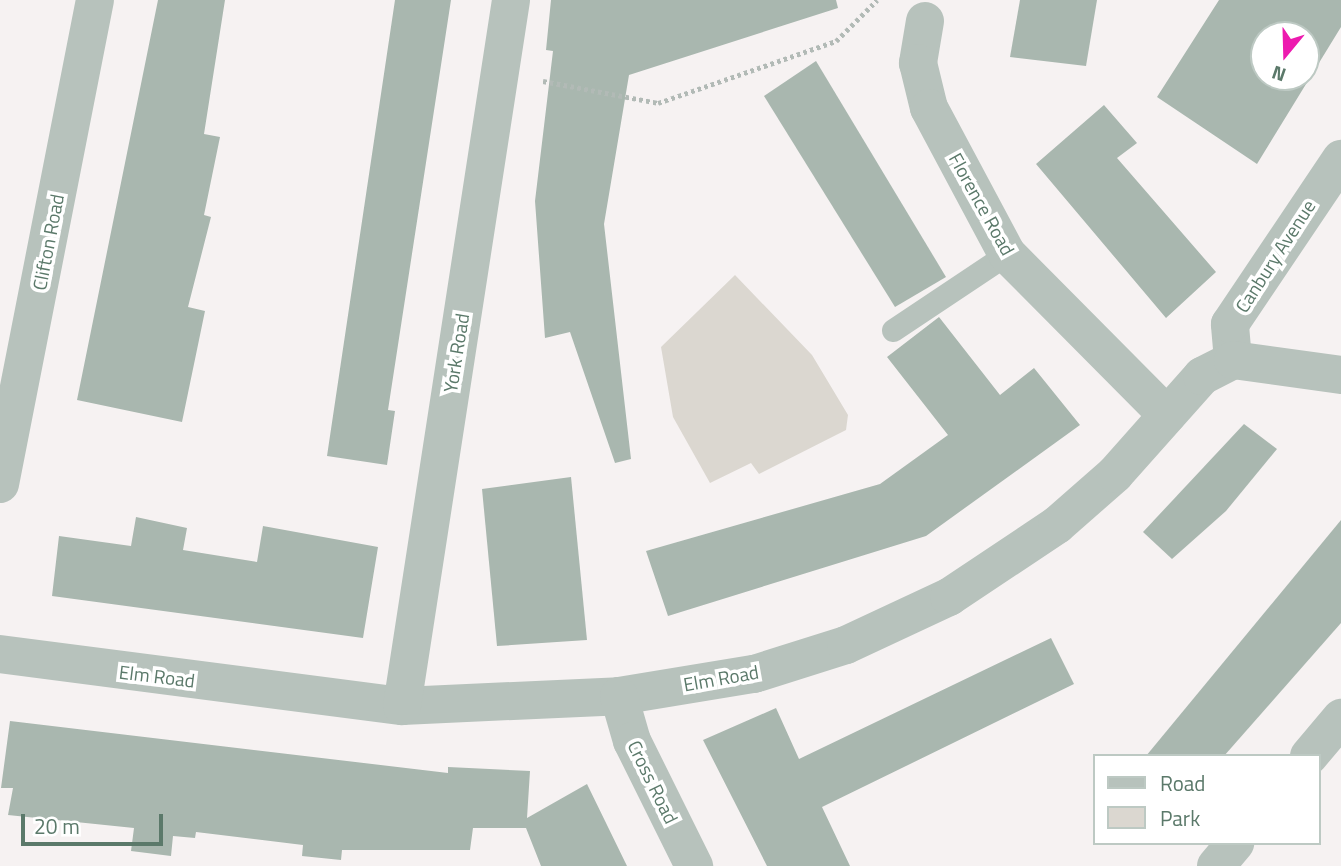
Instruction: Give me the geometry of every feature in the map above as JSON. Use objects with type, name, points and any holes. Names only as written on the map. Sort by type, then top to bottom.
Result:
[{"type":"street","name":"Clifton Road","points":[[0,484],[95,0]]},
{"type":"street","name":"York Road","points":[[402,706],[511,0]]},
{"type":"street","name":"Florence Road","points":[[925,21],[918,63],[929,108],[1007,254],[1167,415]]},
{"type":"street","name":"Canbury Avenue","points":[[1233,360],[1230,324],[1341,159]]},
{"type":"street","name":"Elm Road","points":[[0,654],[402,706],[619,696],[754,674],[846,645],[949,597],[1057,525],[1167,415],[1202,376],[1233,360]]},
{"type":"street","points":[[1233,360],[1341,376]]},
{"type":"street","name":"Cross Road","points":[[619,696],[632,741],[694,866]]},
{"type":"street","points":[[1311,754],[1341,718]]},
{"type":"street","points":[[1216,866],[1233,845]]},
{"type":"lane","points":[[893,330],[1007,254]]},
{"type":"path","points":[[500,73],[658,103],[836,41],[877,0]]},
{"type":"green space","points":[[735,275],[812,355],[848,415],[846,430],[759,474],[751,463],[710,483],[673,417],[661,347]]},
{"type":"building","points":[[158,0],[225,0],[204,134],[220,137],[204,215],[211,217],[188,307],[205,311],[182,422],[77,400]]},
{"type":"building","points":[[395,0],[451,0],[388,410],[395,411],[387,465],[327,456]]},
{"type":"building","points":[[551,0],[836,0],[838,8],[629,75],[604,224],[631,459],[615,463],[570,332],[545,338],[535,201],[553,51],[546,50]]},
{"type":"building","points":[[1020,0],[1097,0],[1086,66],[1010,57]]},
{"type":"building","points":[[1219,0],[1341,0],[1341,27],[1320,61],[1320,21],[1250,21],[1250,91],[1302,91],[1257,164],[1157,97]]},
{"type":"building","points":[[816,61],[946,277],[895,307],[764,96]]},
{"type":"building","points":[[1104,105],[1137,143],[1117,158],[1216,272],[1166,318],[1036,164]]},
{"type":"building","points":[[939,317],[1000,395],[1034,368],[1080,425],[926,536],[668,616],[646,551],[880,484],[948,435],[887,357]]},
{"type":"building","points":[[1244,424],[1277,449],[1226,511],[1172,559],[1143,532]]},
{"type":"building","points":[[571,477],[587,640],[497,646],[482,489]]},
{"type":"building","points":[[136,517],[187,528],[183,550],[257,562],[263,526],[378,547],[363,638],[52,596],[59,536],[131,546]]},
{"type":"building","points":[[1341,520],[1341,623],[1226,754],[1148,754]]},
{"type":"building","points":[[1051,638],[1074,684],[822,807],[850,866],[767,866],[703,740],[776,708],[799,759]]},
{"type":"building","points":[[10,721],[448,773],[448,767],[530,771],[527,818],[587,784],[627,866],[541,866],[526,828],[473,828],[470,850],[342,850],[341,860],[302,856],[303,845],[196,832],[195,838],[173,836],[171,856],[131,851],[134,828],[8,815],[13,788],[1,788]]}]
